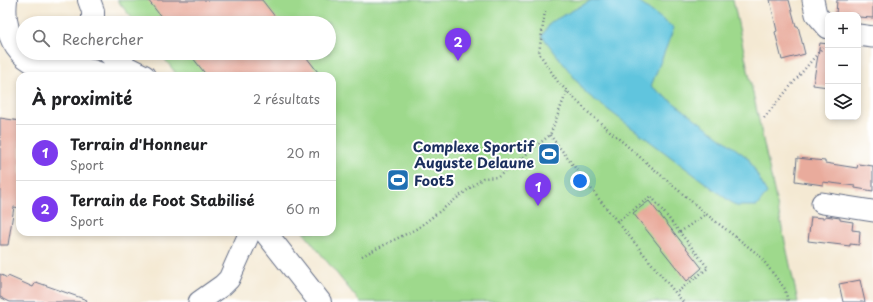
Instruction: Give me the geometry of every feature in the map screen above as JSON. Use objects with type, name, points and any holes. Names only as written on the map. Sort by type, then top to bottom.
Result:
[{"type":"street","points":[[6,0],[3,9],[2,21],[4,41],[16,53]]},
{"type":"street","points":[[89,0],[93,11],[93,16]]},
{"type":"street","points":[[813,0],[816,14],[825,35]]},
{"type":"street","points":[[861,35],[873,36]]},
{"type":"street","points":[[27,60],[44,66],[59,64],[69,60]]},
{"type":"street","points":[[117,60],[122,65],[136,72]]},
{"type":"street","points":[[59,64],[95,72]]},
{"type":"street","points":[[822,203],[873,211]]},
{"type":"street","points":[[199,302],[229,279],[248,236]]},
{"type":"street","points":[[268,236],[320,302]]},
{"type":"path","points":[[545,11],[539,53],[558,82],[589,113],[706,214],[760,255],[785,290],[788,302]]},
{"type":"path","points":[[764,118],[825,38]]},
{"type":"path","points":[[362,256],[418,228],[483,178],[498,177],[550,135],[567,91]]},
{"type":"path","points":[[550,135],[683,302]]},
{"type":"path","points":[[618,222],[651,196],[708,268],[676,293]]},
{"type":"path","points":[[680,232],[706,214]]},
{"type":"green space","name":"Complexe Sportif Auguste Delaune","points":[[117,0],[733,0],[798,302],[360,302],[306,236],[336,236],[336,72],[175,72],[165,60],[336,60],[336,16],[130,16]]},
{"type":"water","points":[[592,0],[636,0],[674,28],[651,86],[748,158],[767,193],[757,206],[736,206],[587,94],[542,36],[551,22]]},
{"type":"building","points":[[148,0],[262,0],[275,16],[161,16]]},
{"type":"building","points":[[770,0],[789,0],[796,26],[798,26],[805,54],[782,60],[775,32],[777,31]]},
{"type":"building","points":[[837,0],[873,0],[873,18],[861,17],[861,12],[836,12]]},
{"type":"building","points":[[820,43],[825,44],[825,87],[813,85]]},
{"type":"building","points":[[194,60],[308,60],[318,72],[204,72]]},
{"type":"building","points":[[0,118],[16,120],[16,207],[14,207],[8,245],[0,245]]},
{"type":"building","points":[[797,158],[825,161],[825,163],[857,168],[858,164],[873,166],[873,191],[855,188],[855,186],[823,182],[823,185],[795,181]]},
{"type":"building","points":[[649,201],[702,268],[687,281],[633,213]]},
{"type":"building","points":[[825,216],[853,222],[852,230],[860,231],[859,245],[850,244],[850,246],[808,241],[811,217],[825,218]]},
{"type":"building","points":[[0,274],[33,287],[36,282],[87,300],[86,302],[10,302],[0,297]]},
{"type":"building","points":[[860,280],[865,302],[843,302],[839,284]]},
{"type":"place","name":"Terrain de Foot Stabilisé","points":[[458,61]]},
{"type":"place","name":"Complexe Sportif Auguste Delaune","points":[[549,154]]},
{"type":"place","name":"Foot5","points":[[398,180]]},
{"type":"place","name":"Terrain d'Honneur","points":[[538,206]]}]
